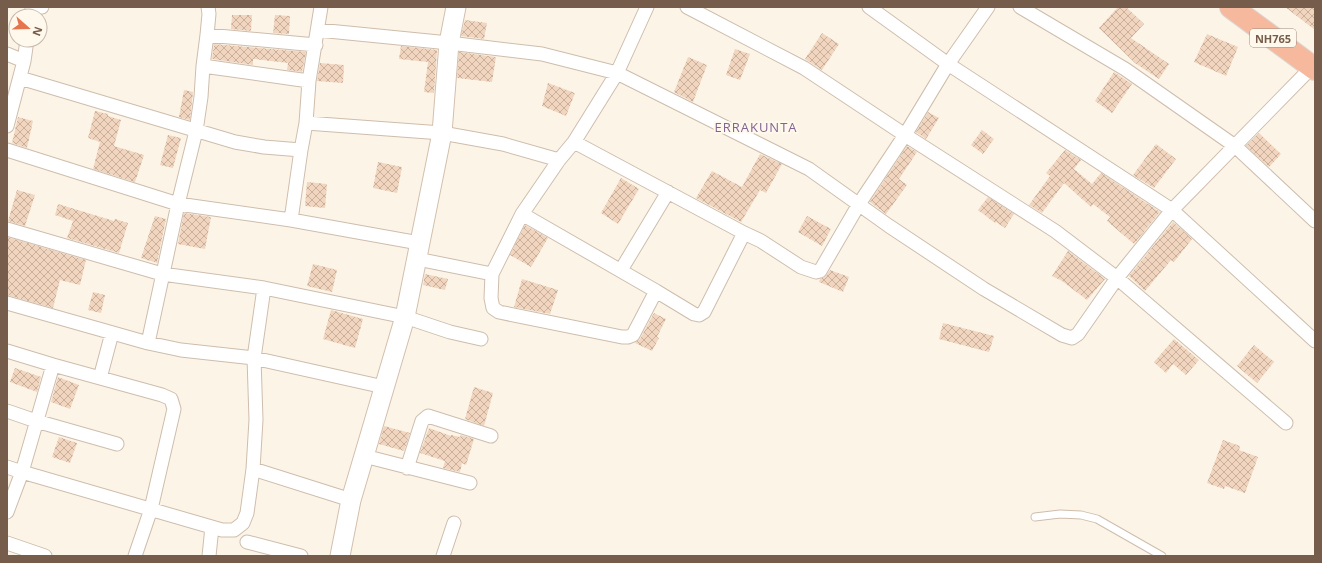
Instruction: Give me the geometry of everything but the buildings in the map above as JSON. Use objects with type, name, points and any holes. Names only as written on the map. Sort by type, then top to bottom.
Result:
[{"type":"highway","name":"NH765","points":[[1231,7],[1314,65]]},
{"type":"street","points":[[148,343],[162,274],[196,131],[207,35],[209,14],[208,7]]},
{"type":"street","points":[[291,220],[306,123],[309,81],[321,7]]},
{"type":"street","points":[[340,556],[351,500],[405,317],[442,133],[449,43],[456,7]]},
{"type":"street","points":[[647,7],[617,73],[574,142],[559,160],[522,214],[492,274],[491,298],[493,308],[499,312],[628,337],[633,335],[656,291]]},
{"type":"street","points":[[687,7],[804,68],[1055,231],[1117,278],[1286,423]]},
{"type":"street","points":[[869,7],[948,64],[1172,210],[1315,341]]},
{"type":"street","points":[[574,142],[761,241],[801,267],[816,272],[820,271],[859,204],[905,135],[948,64],[988,7]]},
{"type":"street","points":[[1020,7],[1125,69],[1235,146],[1315,221]]},
{"type":"street","points":[[318,30],[542,54],[617,73],[809,169],[984,289],[1067,337],[1072,338],[1078,334],[1117,278],[1172,210],[1314,65]]},
{"type":"street","points":[[207,35],[316,45]]},
{"type":"street","points":[[7,126],[20,78],[26,48]]},
{"type":"street","points":[[7,54],[24,60]]},
{"type":"street","points":[[203,66],[309,81]]},
{"type":"street","points":[[20,78],[235,142],[264,147],[301,150]]},
{"type":"street","points":[[306,123],[442,133],[503,144],[559,160]]},
{"type":"street","points":[[7,150],[178,204],[291,220],[418,251],[492,274]]},
{"type":"street","points":[[621,270],[668,192]]},
{"type":"street","points":[[522,214],[621,270],[694,314],[699,315],[704,312],[744,233]]},
{"type":"street","points":[[7,229],[162,274],[264,288],[405,317],[450,332],[481,339]]},
{"type":"street","points":[[7,467],[222,530],[234,530],[243,523],[247,513],[253,469],[256,420],[254,358],[264,288]]},
{"type":"street","points":[[7,303],[148,343],[181,350],[254,358],[384,387]]},
{"type":"street","points":[[100,378],[112,333]]},
{"type":"street","points":[[7,351],[171,399],[174,409],[151,509],[135,556]]},
{"type":"street","points":[[7,512],[22,472],[53,365]]},
{"type":"street","points":[[7,411],[36,421],[117,444]]},
{"type":"street","points":[[407,468],[422,421],[428,416],[491,436]]},
{"type":"street","points":[[364,456],[470,483]]},
{"type":"street","points":[[253,469],[351,500]]},
{"type":"street","points":[[443,556],[454,523]]},
{"type":"street","points":[[209,556],[212,527]]},
{"type":"street","points":[[247,542],[301,556]]},
{"type":"street","points":[[7,543],[45,556]]},
{"type":"lane","points":[[1035,517],[1060,514],[1081,515],[1098,519],[1162,556]]},
{"type":"district","name":"ERRAKUNTA","points":[[756,127]]}]
